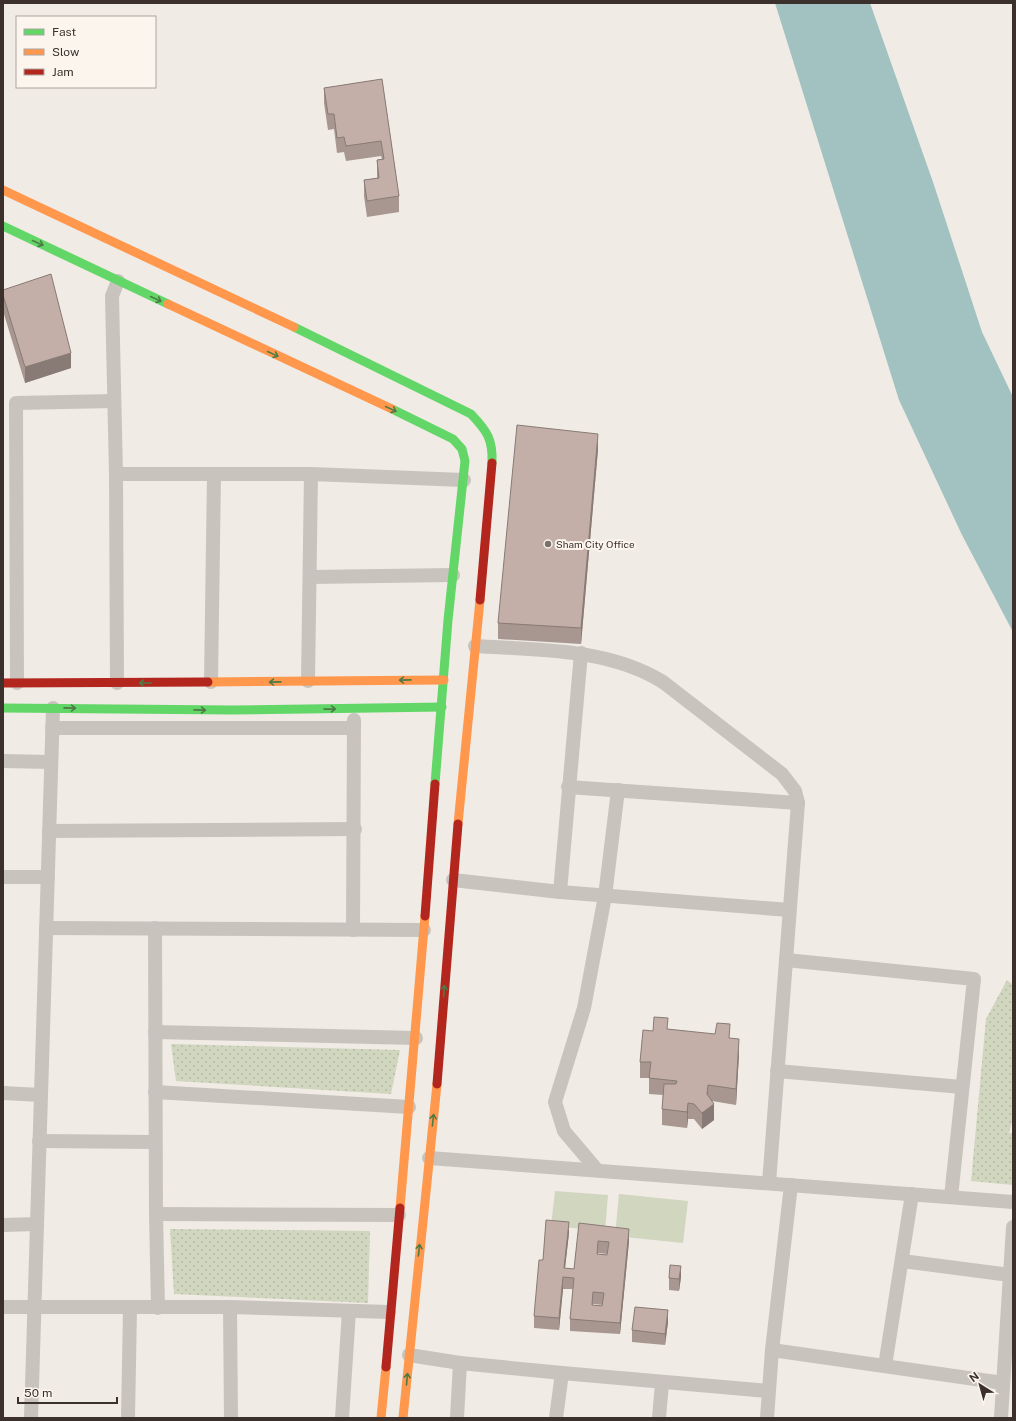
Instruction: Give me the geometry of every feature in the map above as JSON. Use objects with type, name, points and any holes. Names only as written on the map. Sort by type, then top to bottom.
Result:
[{"type":"main road","points":[[3,190],[340,348],[456,405],[477,418],[488,436],[492,455],[453,880],[426,1063],[429,1158],[403,1418]]},
{"type":"main road","points":[[3,226],[454,438],[464,452],[464,480],[448,620],[416,1038],[426,1063],[409,1107],[380,1418]]},
{"type":"main road","points":[[448,620],[458,614]]},
{"type":"main road","points":[[468,616],[477,622]]},
{"type":"main road","points":[[10,683],[444,680]]},
{"type":"main road","points":[[3,708],[232,710],[442,707]]},
{"type":"street","points":[[116,683],[116,474],[112,296],[118,281]]},
{"type":"street","points":[[10,683],[10,404],[114,401]]},
{"type":"street","points":[[116,474],[311,474],[464,480]]},
{"type":"street","points":[[211,682],[214,474]]},
{"type":"street","points":[[308,681],[311,474]]},
{"type":"street","points":[[310,577],[453,575]]},
{"type":"street","points":[[475,646],[581,654],[634,667],[663,682],[782,774],[795,790],[798,803],[769,1184]]},
{"type":"street","points":[[560,892],[568,787],[581,654]]},
{"type":"street","points":[[31,1418],[53,708]]},
{"type":"street","points":[[353,930],[355,829],[354,708]]},
{"type":"street","points":[[52,728],[354,728]]},
{"type":"street","points":[[3,761],[51,762]]},
{"type":"street","points":[[568,787],[798,803]]},
{"type":"street","points":[[597,1170],[564,1131],[555,1102],[584,1008],[605,896],[618,790]]},
{"type":"street","points":[[49,831],[355,829]]},
{"type":"street","points":[[3,877],[48,878]]},
{"type":"street","points":[[453,880],[560,892],[789,910]]},
{"type":"street","points":[[46,928],[424,930]]},
{"type":"street","points":[[155,928],[155,1142],[158,1308]]},
{"type":"street","points":[[786,960],[974,979],[950,1197]]},
{"type":"street","points":[[155,1032],[416,1038]]},
{"type":"street","points":[[777,1071],[962,1087]]},
{"type":"street","points":[[155,1092],[409,1107]]},
{"type":"street","points":[[3,1093],[41,1095]]},
{"type":"street","points":[[39,1141],[155,1142]]},
{"type":"street","points":[[429,1158],[1013,1202]]},
{"type":"street","points":[[767,1418],[772,1350],[791,1185]]},
{"type":"street","points":[[885,1366],[912,1194]]},
{"type":"street","points":[[156,1214],[399,1215]]},
{"type":"street","points":[[3,1225],[37,1224]]},
{"type":"street","points":[[1001,1418],[1010,1309],[1010,1275],[1013,1227]]},
{"type":"street","points":[[902,1261],[1010,1275]]},
{"type":"street","points":[[3,1307],[230,1307],[389,1312]]},
{"type":"street","points":[[230,1307],[231,1418]]},
{"type":"street","points":[[128,1418],[130,1308]]},
{"type":"street","points":[[342,1418],[348,1311]]},
{"type":"street","points":[[772,1350],[1003,1383]]},
{"type":"street","points":[[409,1355],[460,1363],[662,1383],[768,1391]]},
{"type":"street","points":[[456,1418],[460,1363]]},
{"type":"street","points":[[556,1418],[562,1373]]},
{"type":"street","points":[[659,1418],[662,1383]]},
{"type":"green space","points":[[1007,980],[1013,985],[1013,1118],[1009,1133],[1013,1133],[1013,1185],[971,1181],[986,1019]]},
{"type":"green space","points":[[171,1044],[400,1050],[391,1094],[176,1081]]},
{"type":"green space","points":[[555,1191],[608,1195],[605,1231],[551,1226]]},
{"type":"green space","points":[[619,1194],[688,1201],[683,1243],[615,1236]]},
{"type":"green space","points":[[170,1229],[370,1231],[368,1303],[174,1294]]},
{"type":"water","points":[[775,3],[870,3],[934,185],[982,332],[1013,397],[1013,632],[962,535],[899,400]]},
{"type":"building","points":[[382,79],[399,196],[367,201],[364,180],[379,178],[377,160],[384,159],[381,141],[346,146],[344,137],[337,138],[334,114],[328,114],[324,88]]},
{"type":"building","points":[[51,274],[71,353],[25,367],[3,295],[3,290]]},
{"type":"building","name":"Sham City Office","points":[[517,425],[598,434],[581,628],[498,623]]},
{"type":"building","points":[[654,1017],[668,1018],[667,1029],[715,1034],[717,1023],[730,1024],[729,1038],[739,1039],[736,1089],[708,1085],[707,1094],[714,1104],[702,1113],[694,1104],[688,1103],[687,1112],[662,1109],[664,1084],[676,1084],[677,1081],[649,1078],[651,1062],[640,1062],[643,1030],[653,1031]]},
{"type":"building","points":[[546,1220],[569,1222],[564,1268],[574,1269],[579,1223],[629,1229],[620,1323],[570,1319],[574,1278],[563,1277],[559,1318],[534,1316],[539,1260],[543,1260]],"holes":[[[598,1241],[609,1242],[607,1255],[597,1254]],[[593,1292],[604,1293],[602,1306],[592,1305]]]},
{"type":"building","points":[[670,1265],[681,1266],[679,1279],[669,1278]]},
{"type":"building","points":[[635,1307],[668,1310],[665,1334],[632,1330]]},
{"type":"traffic: fast","points":[[3,226],[168,304]]},
{"type":"traffic: fast","points":[[294,327],[471,414],[488,436],[490,441],[492,463]]},
{"type":"traffic: fast","points":[[392,409],[453,439],[462,449],[465,461],[448,620],[435,784]]},
{"type":"traffic: fast","points":[[3,708],[232,710],[442,707]]},
{"type":"traffic: slow","points":[[3,190],[294,327]]},
{"type":"traffic: slow","points":[[168,304],[392,409]]},
{"type":"traffic: slow","points":[[458,824],[480,600]]},
{"type":"traffic: slow","points":[[208,682],[444,680]]},
{"type":"traffic: slow","points":[[400,1208],[425,916]]},
{"type":"traffic: slow","points":[[403,1418],[437,1084]]},
{"type":"traffic: slow","points":[[381,1418],[386,1367]]},
{"type":"traffic: jam","points":[[480,600],[492,463]]},
{"type":"traffic: jam","points":[[3,683],[208,682]]},
{"type":"traffic: jam","points":[[425,916],[435,784]]},
{"type":"traffic: jam","points":[[437,1084],[458,824]]},
{"type":"traffic: jam","points":[[386,1367],[400,1208]]},
{"type":"place","name":"Sham City Office","points":[[548,544]]}]
